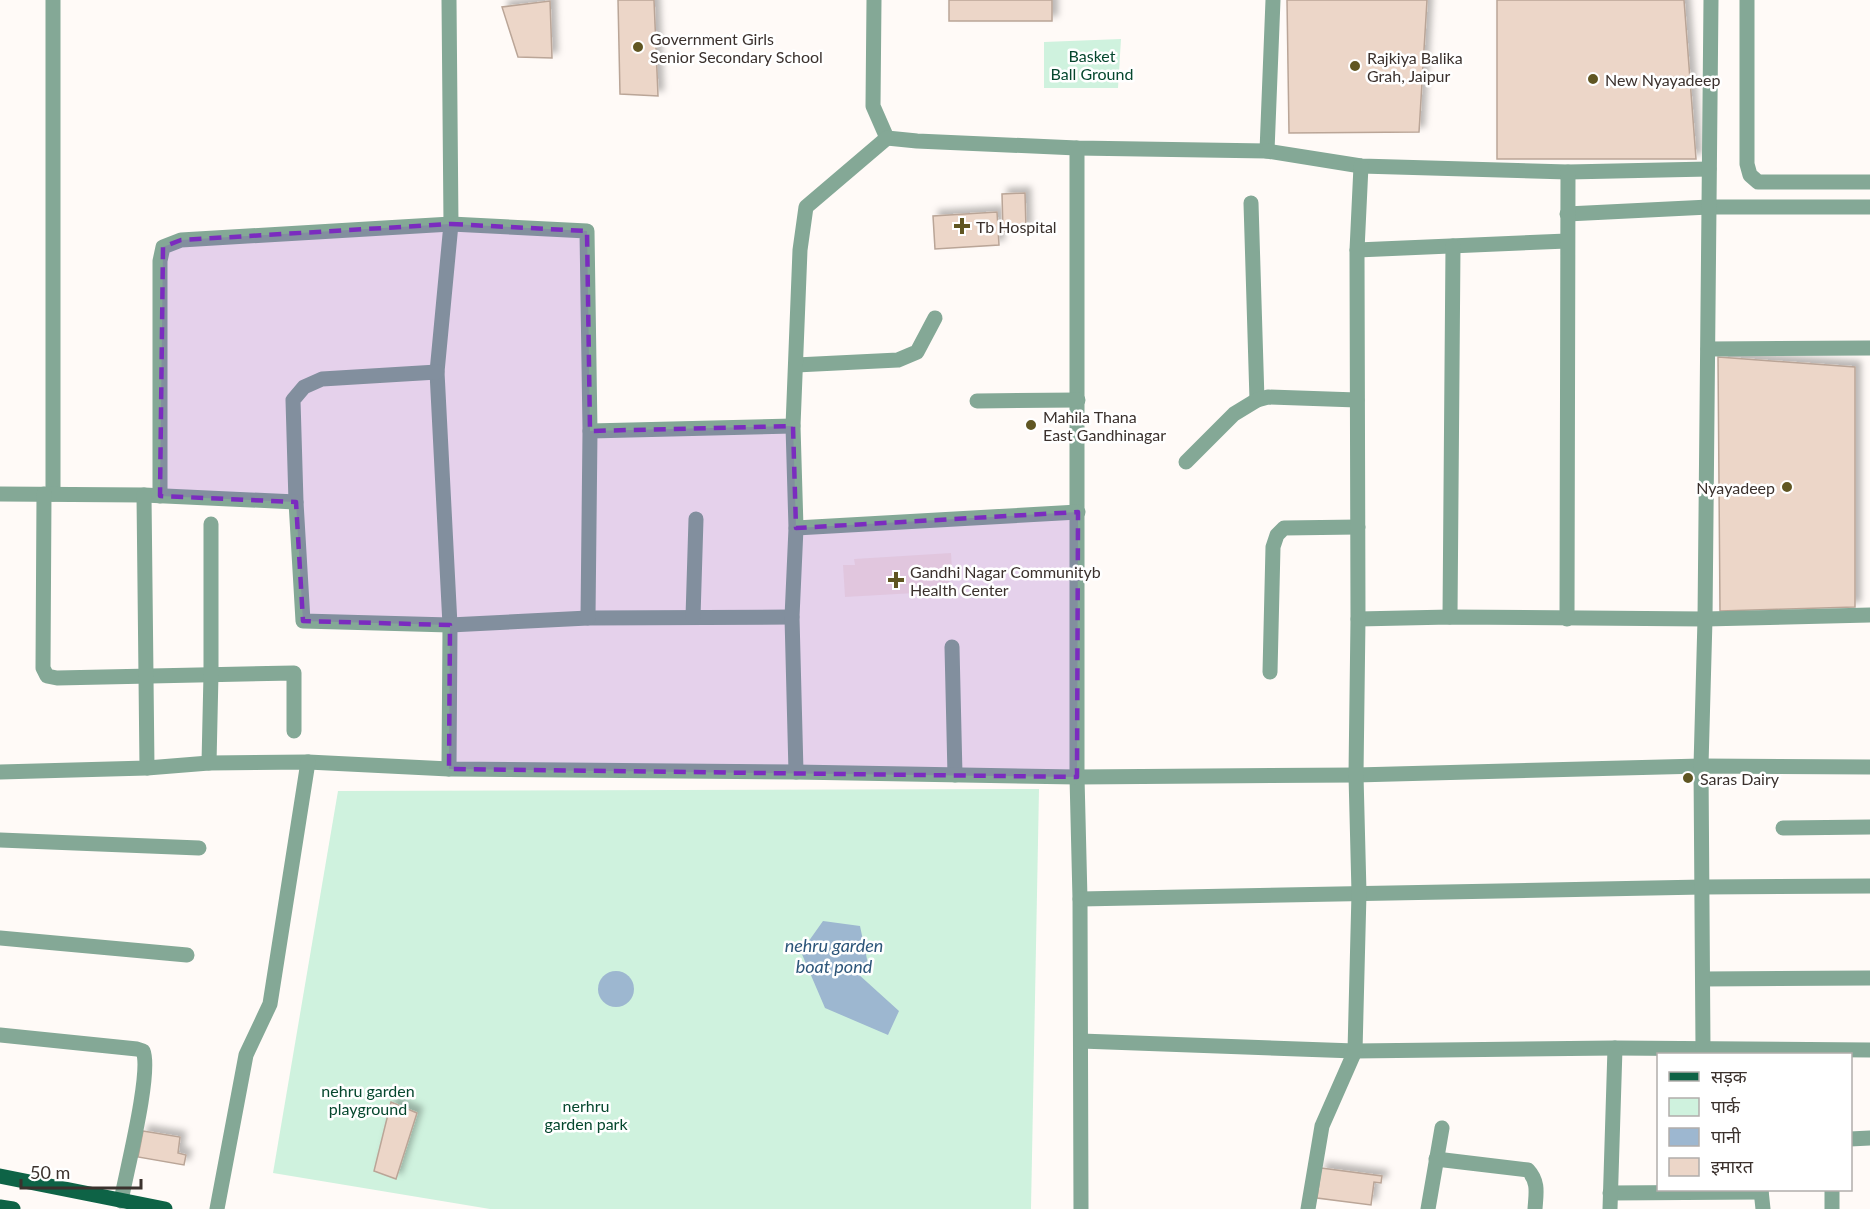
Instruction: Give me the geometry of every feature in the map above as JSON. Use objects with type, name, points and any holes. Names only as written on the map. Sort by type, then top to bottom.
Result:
[{"type":"main road","points":[[0,1176],[165,1209]]},
{"type":"main road","points":[[0,1207],[13,1209]]},
{"type":"street","points":[[53,0],[49,494],[44,668],[47,676],[57,678],[294,673],[294,731]]},
{"type":"street","points":[[449,0],[451,224],[437,372],[450,625],[449,769]]},
{"type":"street","points":[[874,0],[873,106],[887,138]]},
{"type":"street","points":[[1267,151],[1273,0]]},
{"type":"street","points":[[1703,1049],[1701,766],[1705,619],[1711,0]]},
{"type":"street","points":[[1747,0],[1746,164],[1750,175],[1758,182],[1870,182]]},
{"type":"street","points":[[796,772],[792,617],[796,528],[793,426],[800,250],[806,207],[887,138],[1077,148],[1267,151],[1361,166],[1568,172],[1710,170]]},
{"type":"street","points":[[1077,148],[1077,777],[1080,899],[1081,1209]]},
{"type":"street","points":[[1308,1209],[1322,1126],[1355,1051],[1359,893],[1356,776],[1357,250],[1361,166]]},
{"type":"street","points":[[1567,619],[1568,172]]},
{"type":"street","points":[[1251,203],[1257,400]]},
{"type":"street","points":[[1567,214],[1709,207],[1870,207]]},
{"type":"street","points":[[147,768],[146,675],[160,261],[163,247],[181,240],[451,224],[587,231],[590,431],[588,618]]},
{"type":"street","points":[[1357,250],[1567,241]]},
{"type":"street","points":[[1450,617],[1453,246]]},
{"type":"street","points":[[796,365],[898,360],[917,352],[935,318]]},
{"type":"street","points":[[1708,349],[1870,348]]},
{"type":"street","points":[[437,372],[322,379],[304,387],[293,400],[303,621],[450,625],[588,618],[792,617]]},
{"type":"street","points":[[1186,462],[1234,414],[1257,400],[1268,397],[1357,400]]},
{"type":"street","points":[[977,401],[1078,400]]},
{"type":"street","points":[[590,431],[793,426]]},
{"type":"street","points":[[0,494],[152,496],[296,502]]},
{"type":"street","points":[[796,528],[1078,512]]},
{"type":"street","points":[[693,617],[696,519]]},
{"type":"street","points":[[209,763],[211,524]]},
{"type":"street","points":[[1270,672],[1274,546],[1277,535],[1284,528],[1358,527]]},
{"type":"street","points":[[1358,619],[1450,617],[1705,619],[1870,615]]},
{"type":"street","points":[[952,647],[955,776]]},
{"type":"street","points":[[0,772],[147,768],[209,763],[308,762],[449,769],[1077,777],[1356,776],[1701,766],[1870,767]]},
{"type":"street","points":[[217,1209],[246,1055],[270,1004],[308,762]]},
{"type":"street","points":[[1783,828],[1870,827]]},
{"type":"street","points":[[0,840],[199,848]]},
{"type":"street","points":[[1080,899],[1870,886]]},
{"type":"street","points":[[0,938],[187,955]]},
{"type":"street","points":[[1703,979],[1870,978]]},
{"type":"street","points":[[0,1035],[143,1051],[146,1057],[144,1085],[121,1201]]},
{"type":"street","points":[[1081,1041],[1355,1051],[1615,1048],[1870,1050]]},
{"type":"street","points":[[1610,1209],[1615,1048]]},
{"type":"street","points":[[1428,1209],[1442,1128]]},
{"type":"street","points":[[1852,1138],[1870,1138]]},
{"type":"street","points":[[1436,1159],[1528,1170],[1536,1183],[1535,1209]]},
{"type":"street","points":[[1610,1193],[1761,1191],[1763,1209]]},
{"type":"street","points":[[1832,1191],[1832,1209]]},
{"type":"highlighted area","points":[[451,224],[587,231],[590,431],[793,426],[796,528],[1078,512],[1077,777],[449,769],[450,625],[303,621],[296,502],[160,496],[163,247],[181,240]]},
{"type":"shaded area","name":"Gandhi Nagar Communityb Health Center","points":[[951,553],[950,591],[845,597],[843,565],[855,565],[854,559]]},
{"type":"green space","name":"Basket Ball Ground","points":[[1121,39],[1118,88],[1044,88],[1044,42]]},
{"type":"green space","points":[[1039,789],[1031,1209],[490,1209],[273,1173],[338,791]]},
{"type":"water","name":"nehru garden boat pond","points":[[823,921],[860,926],[868,964],[857,973],[899,1011],[888,1035],[825,1008],[801,952]]},
{"type":"water","points":[[616,971],[629,976],[634,989],[629,1002],[616,1007],[603,1002],[598,989],[603,976]]},
{"type":"building","name":"Government Girls Senior Secondary School","points":[[618,0],[654,0],[658,96],[620,94]]},
{"type":"building","points":[[949,0],[1052,0],[1052,21],[949,21]]},
{"type":"building","name":"Rajkiya Balika Grah, Jaipur","points":[[1287,0],[1427,0],[1419,132],[1289,133]]},
{"type":"building","name":"New Nyayadeep","points":[[1497,0],[1684,0],[1696,159],[1497,159]]},
{"type":"building","points":[[550,1],[552,58],[518,57],[502,7]]},
{"type":"building","points":[[1025,193],[1026,230],[1003,231],[1002,194]]},
{"type":"building","points":[[997,212],[999,245],[935,249],[933,216]]},
{"type":"building","name":"Nyayadeep","points":[[1718,357],[1855,367],[1855,607],[1720,611]]},
{"type":"building","points":[[391,1102],[417,1113],[396,1179],[374,1171]]},
{"type":"building","points":[[143,1131],[180,1137],[178,1153],[186,1155],[184,1165],[138,1157]]},
{"type":"building","points":[[1321,1168],[1382,1176],[1381,1183],[1374,1182],[1371,1205],[1317,1198]]},
{"type":"place","name":"Government Girls Senior Secondary School","points":[[638,47]]},
{"type":"place","name":"Rajkiya Balika Grah, Jaipur","points":[[1355,66]]},
{"type":"place","name":"New Nyayadeep","points":[[1593,79]]},
{"type":"place","name":"Tb Hospital","points":[[962,226]]},
{"type":"place","name":"Mahila Thana East Gandhinagar","points":[[1031,425]]},
{"type":"place","name":"Nyayadeep","points":[[1787,487]]},
{"type":"place","name":"Gandhi Nagar Communityb Health Center","points":[[896,580]]},
{"type":"place","name":"Saras Dairy","points":[[1688,778]]},
{"type":"park label","name":"nehru garden playground","points":[[368,1099]]},
{"type":"park label","name":"nerhru garden park","points":[[586,1114]]}]
